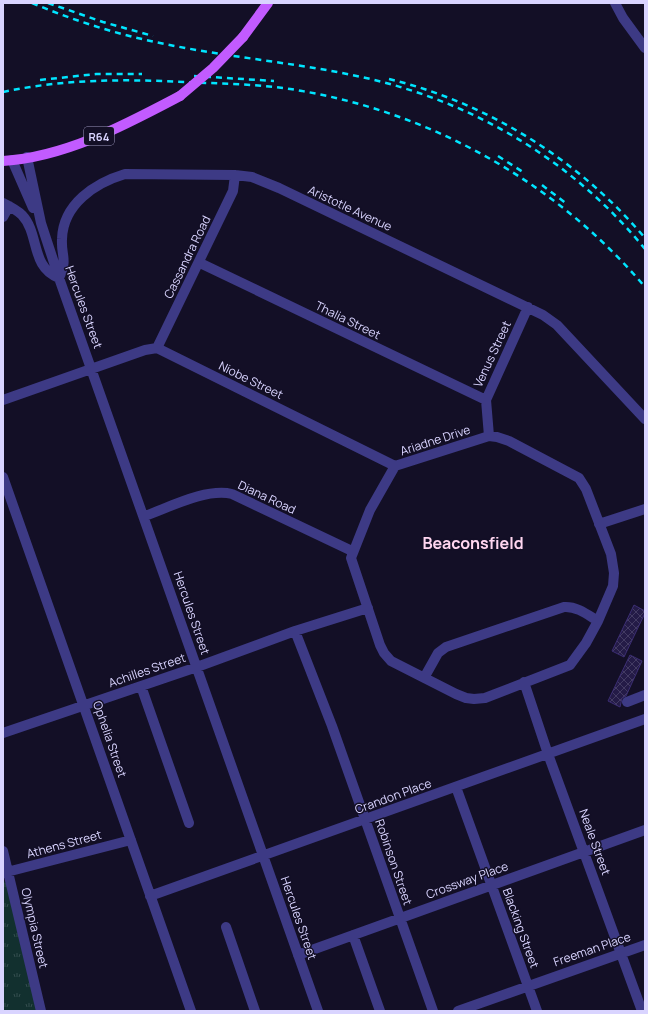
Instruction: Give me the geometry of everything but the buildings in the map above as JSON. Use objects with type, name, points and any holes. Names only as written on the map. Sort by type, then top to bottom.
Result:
[{"type":"main road","name":"R64","points":[[8,161],[61,150],[111,131],[180,96],[213,68],[243,37],[268,3]]},
{"type":"street","points":[[615,3],[645,48]]},
{"type":"street","name":"Hercules Street","points":[[27,157],[41,223],[59,278],[145,516],[318,1011]]},
{"type":"street","name":"Hercules Street","points":[[8,161],[41,223]]},
{"type":"street","name":"Aristotle Avenue","points":[[59,278],[65,261],[62,246],[65,223],[74,205],[102,183],[125,174],[235,175],[252,177],[279,188],[528,307],[557,325],[645,419]]},
{"type":"street","name":"Cassandra Road","points":[[157,348],[200,263],[233,191],[235,175]]},
{"type":"street","points":[[3,217],[6,205],[22,215],[27,224],[43,268],[59,278]]},
{"type":"street","name":"Thalia Street","points":[[200,263],[486,400]]},
{"type":"street","name":"Venus Street","points":[[489,436],[486,400],[528,307]]},
{"type":"street","points":[[3,400],[145,350],[157,348]]},
{"type":"street","name":"Niobe Street","points":[[157,348],[395,466]]},
{"type":"street","name":"Ariadne Drive","points":[[489,436],[509,441],[578,478],[586,489],[611,554],[614,573],[613,586],[598,621],[586,643],[570,664],[485,698],[466,698],[391,661],[386,656],[380,645],[352,564],[352,552],[370,510],[395,466],[489,436]]},
{"type":"street","name":"Ophelia Street","points":[[3,477],[191,1011]]},
{"type":"street","name":"Diana Road","points":[[145,516],[210,493],[223,492],[232,494],[352,552]]},
{"type":"street","points":[[599,524],[645,510]]},
{"type":"street","points":[[424,678],[438,653],[446,647],[564,607],[577,609],[598,621]]},
{"type":"street","name":"Achilles Street","points":[[3,733],[197,667],[295,631],[368,608]]},
{"type":"street","name":"Robinson Street","points":[[295,631],[365,820],[433,1011]]},
{"type":"street","name":"Neale Street","points":[[524,682],[548,754],[642,1011]]},
{"type":"street","points":[[141,686],[189,823]]},
{"type":"street","points":[[627,702],[645,696]]},
{"type":"street","name":"Crandon Place","points":[[150,896],[548,754],[644,722]]},
{"type":"street","name":"Blacking Street","points":[[456,787],[537,1011]]},
{"type":"street","name":"Crossway Place","points":[[298,955],[491,884],[645,830]]},
{"type":"street","name":"Athens Street","points":[[6,873],[131,840]]},
{"type":"street","name":"Olympia Street","points":[[3,851],[6,873],[41,1011]]},
{"type":"street","points":[[226,927],[255,1011]]},
{"type":"street","points":[[353,935],[380,1011]]},
{"type":"street","name":"Freeman Place","points":[[458,1011],[528,985],[645,945]]},
{"type":"green space","points":[[3,880],[6,883],[37,1011],[3,1011]]},
{"type":"railway","points":[[32,3],[64,16],[114,32],[190,49],[316,68],[366,78],[407,89],[446,103],[484,120],[520,140],[555,163],[587,189],[617,218],[645,249]]},
{"type":"railway","points":[[48,3],[103,22],[153,36]]},
{"type":"railway","points":[[40,80],[96,74],[142,74]]},
{"type":"railway","points":[[194,76],[274,81]]},
{"type":"railway","points":[[389,79],[426,90],[461,103],[496,119],[529,138],[561,160],[591,184],[619,210],[645,238]]},
{"type":"railway","points":[[3,92],[71,82],[117,80],[163,81],[273,87],[302,91],[351,102],[399,117],[446,136],[490,159],[533,186],[573,216],[611,250],[645,287]]},
{"type":"railway","points":[[498,156],[523,172]]},
{"type":"railway","points":[[542,185],[567,204]]},
{"type":"district","name":"Beaconsfield","points":[[473,543]]}]
